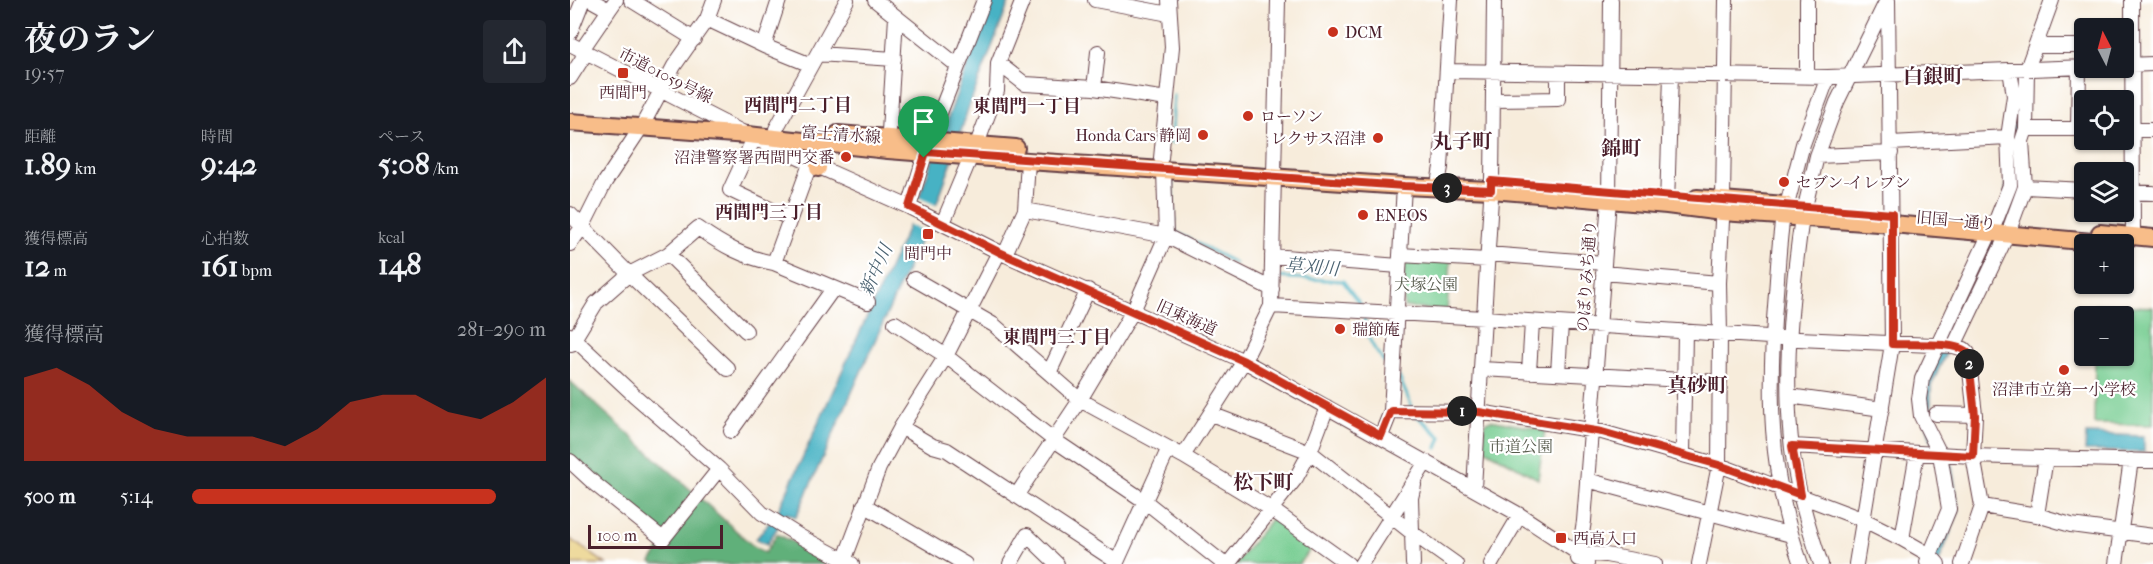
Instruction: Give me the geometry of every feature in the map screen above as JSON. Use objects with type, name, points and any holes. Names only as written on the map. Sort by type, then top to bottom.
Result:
[{"type":"main road","name":"富士清水線","points":[[570,122],[642,126],[821,143],[930,145],[971,150]]},
{"type":"main road","name":"富士清水線","points":[[751,136],[776,129],[888,144]]},
{"type":"main road","points":[[814,166],[821,143]]},
{"type":"main road","name":"旧国一通り","points":[[971,150],[1028,160],[1163,164]]},
{"type":"main road","name":"旧国一通り","points":[[971,150],[1274,172],[1404,186],[1491,186],[1609,195],[2074,236]]},
{"type":"main road","name":"旧国一通り","points":[[1274,172],[1439,178],[1491,186]]},
{"type":"main road","name":"旧国一通り","points":[[1999,229],[2074,239]]},
{"type":"main road","name":"旧国一通り","points":[[2134,240],[2153,238]]},
{"type":"main road","name":"旧国一通り","points":[[2134,243],[2153,248]]},
{"type":"street","points":[[570,33],[583,0]]},
{"type":"street","points":[[570,78],[579,49],[612,5],[591,0]]},
{"type":"street","points":[[631,0],[694,39]]},
{"type":"street","points":[[570,244],[583,226],[605,182],[642,126],[674,66],[707,19],[714,0]]},
{"type":"street","points":[[764,46],[779,0]]},
{"type":"street","points":[[776,129],[847,0]]},
{"type":"street","points":[[875,0],[890,9],[958,66]]},
{"type":"street","points":[[909,207],[958,66],[984,0]]},
{"type":"street","points":[[938,221],[997,91],[998,63],[1023,0]]},
{"type":"street","points":[[1016,496],[1080,400],[1133,311],[1166,236],[1163,164],[1172,47],[1169,7],[1095,0]]},
{"type":"street","points":[[1183,456],[1244,361],[1271,306],[1278,0]]},
{"type":"street","points":[[1439,178],[1451,0]]},
{"type":"street","points":[[1474,488],[1491,186],[1494,0]]},
{"type":"street","name":"のぼりみち通り","points":[[1581,560],[1609,195],[1611,0]]},
{"type":"street","points":[[1699,564],[1719,465],[1719,283],[1726,0]]},
{"type":"street","points":[[1807,0],[1807,77]]},
{"type":"street","points":[[1856,564],[1892,344],[1890,75],[1887,0]]},
{"type":"street","points":[[1821,564],[1801,495],[1792,446],[1789,396],[1794,278],[1804,212],[1817,156],[1848,76],[1887,0]]},
{"type":"street","points":[[1391,411],[1479,412],[1602,432],[1719,465],[1801,495],[1864,520],[1902,539],[1931,561],[1949,509],[1946,454],[1922,416],[1918,399],[1922,379],[1999,229],[2025,187],[2022,141],[2026,129],[2027,69],[2052,0]]},
{"type":"street","points":[[2130,18],[2132,0]]},
{"type":"street","points":[[888,144],[894,58],[890,9]]},
{"type":"street","points":[[707,19],[764,46],[815,59],[894,58]]},
{"type":"street","points":[[2036,46],[2074,46]]},
{"type":"street","name":"市道01059号線","points":[[579,49],[751,136]]},
{"type":"street","points":[[1094,88],[1098,52]]},
{"type":"street","points":[[998,63],[1025,84],[1094,88],[1167,99]]},
{"type":"street","points":[[2134,65],[2153,64]]},
{"type":"street","points":[[1447,71],[1828,77],[2074,67]]},
{"type":"street","points":[[1954,346],[1999,229],[2010,185],[2008,137],[2014,96],[2010,70]]},
{"type":"street","points":[[1492,100],[1558,99],[1558,73]]},
{"type":"street","points":[[1667,200],[1671,74]]},
{"type":"street","points":[[1801,564],[1791,535],[1780,488],[1770,400],[1772,337],[1785,211],[1803,144],[1828,77]]},
{"type":"street","points":[[2026,129],[2074,128]]},
{"type":"street","points":[[2134,130],[2153,130]]},
{"type":"street","points":[[751,136],[729,190],[789,218]]},
{"type":"street","name":"旧東海道","points":[[751,136],[909,207],[1002,253],[1244,361],[1520,515],[1581,560]]},
{"type":"street","points":[[1817,156],[2008,137]]},
{"type":"street","points":[[868,302],[774,263],[760,261],[726,247],[698,228],[668,254],[629,274],[596,303],[572,340],[719,469],[762,513],[848,562],[864,505],[879,468],[901,427],[946,356],[1026,210],[1028,160]]},
{"type":"street","points":[[774,263],[789,218],[814,166]]},
{"type":"street","points":[[1381,436],[1391,411],[1404,186]]},
{"type":"street","points":[[2025,187],[2074,189]]},
{"type":"street","points":[[2134,192],[2153,193]]},
{"type":"street","points":[[1026,210],[1166,236],[1272,289]]},
{"type":"street","points":[[570,214],[729,369]]},
{"type":"street","points":[[668,254],[746,331]]},
{"type":"street","points":[[1272,256],[1400,260],[1487,257],[1604,268],[1719,283]]},
{"type":"street","points":[[914,279],[994,325],[1080,400],[1168,450],[1183,456],[1271,509],[1348,564]]},
{"type":"street","points":[[730,431],[833,289]]},
{"type":"street","points":[[1049,373],[1088,290]]},
{"type":"street","points":[[1271,306],[1791,339],[1938,345],[1964,349],[1968,353],[1975,415],[1973,456],[1982,506],[1963,564]]},
{"type":"street","points":[[1529,372],[1532,322]]},
{"type":"street","points":[[895,323],[946,356],[1054,440],[1146,502],[1226,564],[1296,478],[1310,452],[1327,408]]},
{"type":"street","points":[[1558,373],[1561,324]]},
{"type":"street","points":[[1683,455],[1685,331]]},
{"type":"street","points":[[1481,369],[1720,381]]},
{"type":"street","points":[[1789,396],[1882,409]]},
{"type":"street","points":[[1211,414],[1310,452],[1411,532],[1456,564]]},
{"type":"street","points":[[1935,414],[1975,415]]},
{"type":"street","points":[[901,427],[933,446],[947,450],[1117,563],[1168,450]]},
{"type":"street","points":[[1792,446],[1874,452],[2153,461]]},
{"type":"street","points":[[1902,539],[1917,453]]},
{"type":"street","points":[[2037,515],[2046,458]]},
{"type":"street","points":[[2116,564],[2131,460]]},
{"type":"street","points":[[570,461],[596,486],[663,539],[719,469]]},
{"type":"street","points":[[1361,564],[1426,462]]},
{"type":"street","points":[[1587,480],[1791,535]]},
{"type":"street","points":[[1413,564],[1411,532],[1414,481]]},
{"type":"street","points":[[864,505],[965,564]]},
{"type":"street","points":[[1982,506],[2037,515],[2071,525],[2153,536]]},
{"type":"street","points":[[1491,564],[1520,515]]},
{"type":"street","points":[[1010,564],[1027,535],[1058,564]]},
{"type":"street","points":[[1581,560],[1606,555],[1655,564]]},
{"type":"green space","name":"犬塚公園","points":[[1404,260],[1451,261],[1447,311],[1404,307]]},
{"type":"green space","points":[[2095,304],[2134,306],[2095,306]]},
{"type":"green space","points":[[2134,306],[2153,307],[2153,425],[2094,424],[2095,366],[2134,366]]},
{"type":"green space","points":[[570,381],[752,545],[765,553],[777,534],[837,564],[654,564],[651,562],[667,539],[570,456]]},
{"type":"green space","name":"市道公園","points":[[1490,420],[1545,430],[1538,479],[1483,448],[1485,423]]},
{"type":"green space","points":[[1273,517],[1314,545],[1299,564],[1235,564]]},
{"type":"sand","points":[[570,539],[606,564],[570,564]]},
{"type":"water","points":[[991,0],[1010,0],[968,109],[938,200],[796,517],[787,513],[767,544],[756,539],[777,513],[908,227]]},
{"type":"water","points":[[2014,74],[2020,74],[2021,181],[2011,212],[1931,386],[1931,410],[1949,448],[1959,511],[1938,564],[1931,564],[1952,511],[1923,413],[1928,376],[2004,211]]},
{"type":"water","points":[[2086,434],[2144,436],[2144,452],[2085,451]]},
{"type":"pier","points":[[918,197],[938,206],[926,232],[907,224]]},
{"type":"waterway","name":"草刈川","points":[[1171,143],[1174,95]]},
{"type":"waterway","name":"草刈川","points":[[1172,182],[1175,232],[1235,263]]},
{"type":"waterway","name":"草刈川","points":[[1274,277],[1343,281],[1362,307]]},
{"type":"waterway","name":"草刈川","points":[[1364,317],[1372,343],[1388,366]]},
{"type":"waterway","name":"草刈川","points":[[1399,377],[1412,407]]},
{"type":"waterway","name":"草刈川","points":[[1416,415],[1441,437],[1437,448]]},
{"type":"place","name":"DCM","points":[[1333,32]]},
{"type":"place","name":"西間門","points":[[623,73]]},
{"type":"place","name":"ローソン","points":[[1248,116]]},
{"type":"place","name":"Honda Cars 静岡","points":[[1203,135]]},
{"type":"place","name":"レクサス沼津","points":[[1378,138]]},
{"type":"place","name":"沼津警察署西間門交番","points":[[846,157]]},
{"type":"place","name":"セブン-イレブン","points":[[1784,182]]},
{"type":"place","name":"ENEOS","points":[[1363,215]]},
{"type":"place","name":"間門中","points":[[928,234]]},
{"type":"place","name":"瑞節庵","points":[[1340,329]]},
{"type":"place","name":"沼津市立第一小学校","points":[[2064,370]]},
{"type":"place","name":"西高入口","points":[[1561,538]]},
{"type":"district","name":"白銀町","points":[[1933,76]]},
{"type":"district","name":"西間門二丁目","points":[[798,105]]},
{"type":"district","name":"東間門一丁目","points":[[1027,106]]},
{"type":"district","name":"丸子町","points":[[1462,141]]},
{"type":"district","name":"錦町","points":[[1621,148]]},
{"type":"district","name":"西間門三丁目","points":[[769,212]]},
{"type":"district","name":"東間門三丁目","points":[[1057,337]]},
{"type":"district","name":"真砂町","points":[[1697,385]]},
{"type":"district","name":"松下町","points":[[1263,482]]},
{"type":"route","points":[[926,152],[1404,186],[1491,190],[1491,181],[1892,214],[1892,344],[1954,346],[1968,353],[1975,415],[1973,456],[1792,446],[1801,495],[1719,465],[1602,432],[1479,412],[1391,411],[1381,436],[1244,361],[999,252],[909,207],[924,158],[926,152]]},
{"type":"water label","name":"新中川","points":[[876,270]]}]
